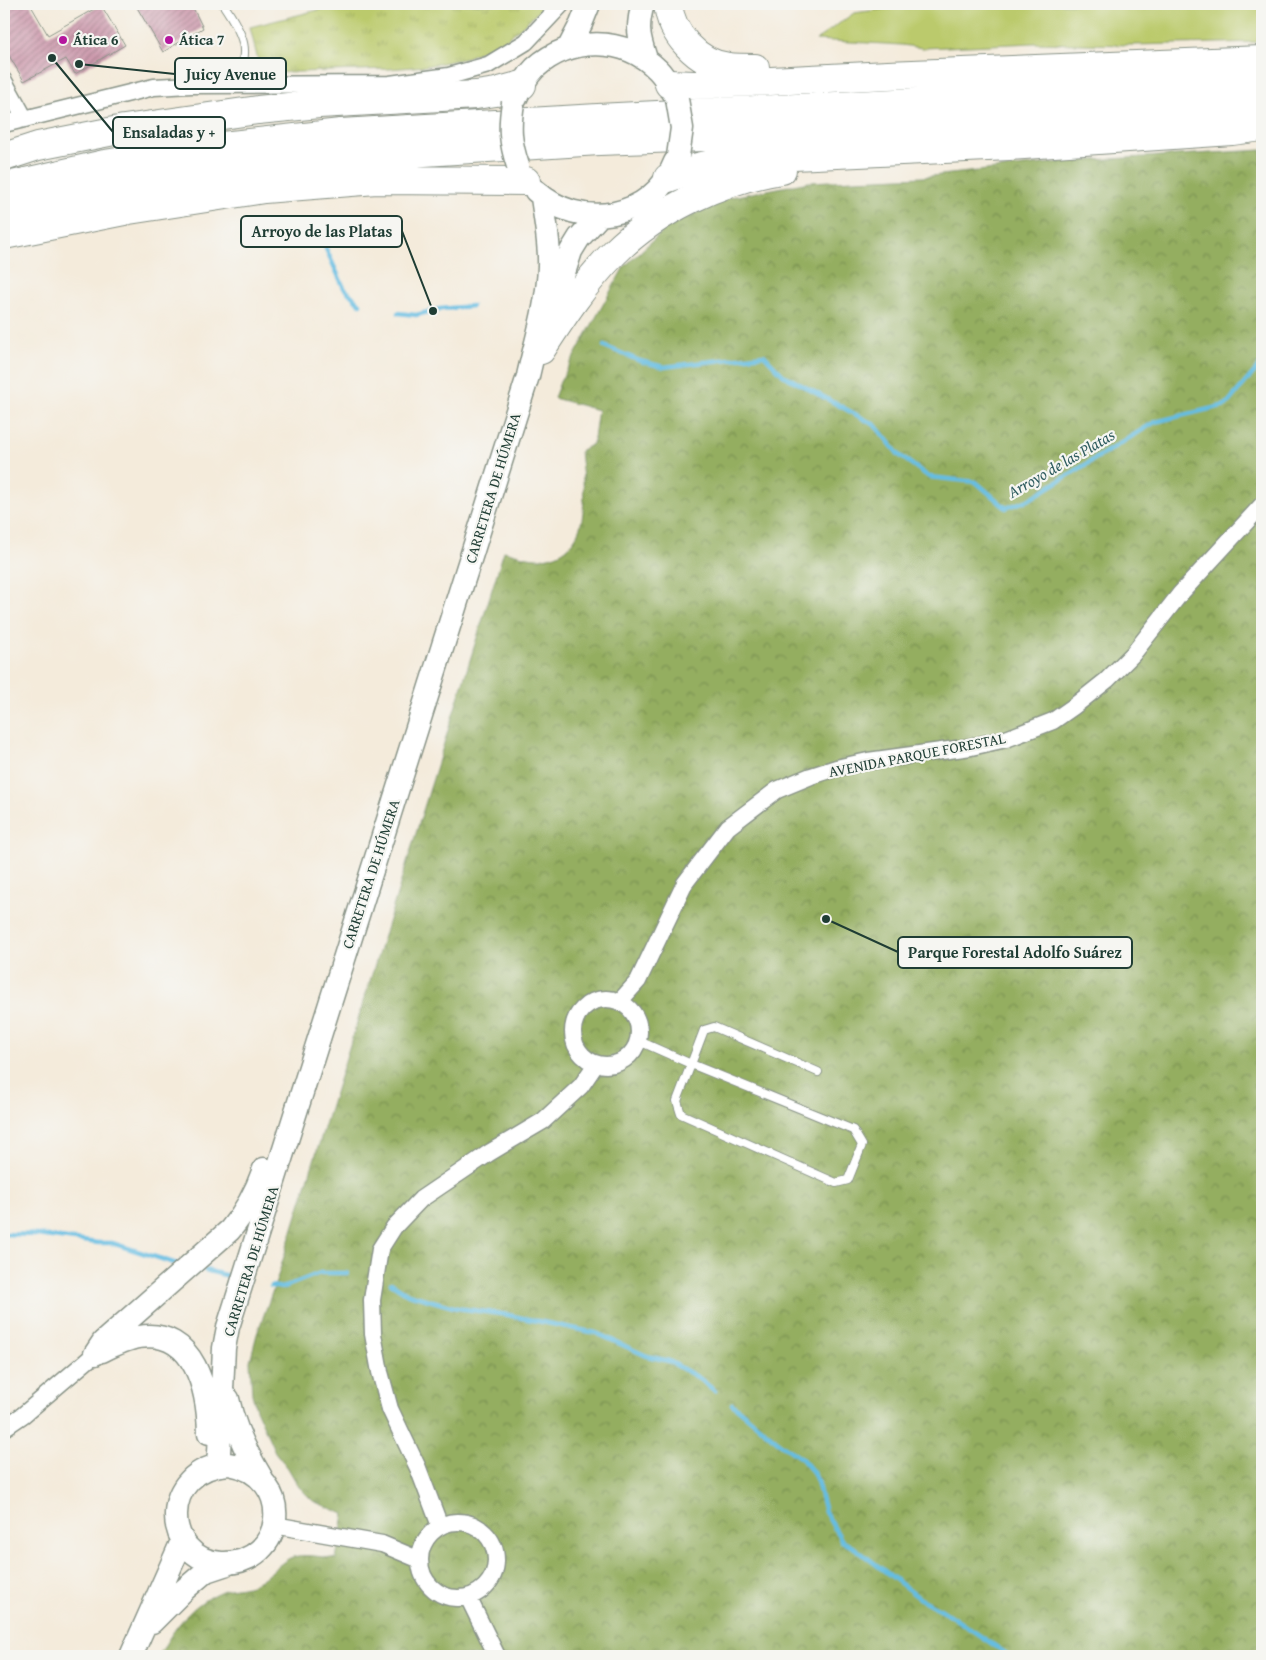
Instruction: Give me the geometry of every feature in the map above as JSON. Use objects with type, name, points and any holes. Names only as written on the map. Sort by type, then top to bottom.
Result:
[{"type":"highway","points":[[668,4],[669,13],[679,36],[699,56],[726,67],[768,69],[845,67],[888,75]]},
{"type":"highway","points":[[673,91],[694,85],[1262,60]]},
{"type":"highway","points":[[4,187],[105,164],[204,148],[341,133],[1262,83]]},
{"type":"highway","points":[[4,155],[38,146],[124,129],[258,110],[319,104],[487,94],[509,90],[517,94]]},
{"type":"highway","points":[[4,211],[114,187],[220,169],[345,158],[599,141],[839,132],[1262,106]]},
{"type":"highway","points":[[673,167],[698,167],[745,159],[1009,146],[1232,131],[1262,127]]},
{"type":"highway","points":[[541,350],[572,302],[614,252],[669,211],[697,196],[761,173],[805,166],[913,158],[1009,146]]},
{"type":"highway","points":[[4,235],[129,210],[264,189],[376,180],[529,181]]},
{"type":"main road","points":[[569,47],[581,24],[588,4]]},
{"type":"main road","points":[[643,4],[639,15],[638,32],[646,60]]},
{"type":"main road","points":[[609,44],[628,50],[646,60],[659,70],[673,91],[682,128],[673,167],[648,198],[634,207],[617,213],[600,215],[579,214],[560,208],[529,181],[511,146],[509,124],[517,94],[534,69],[550,56],[569,47],[609,44]]},
{"type":"main road","name":"CARRETERA DE HÚMERA","points":[[213,1466],[220,1454],[224,1348],[228,1327],[528,376],[546,298],[549,266],[548,242],[529,181]]},
{"type":"main road","name":"CARRETERA DE HÚMERA","points":[[528,376],[541,350],[568,257],[579,238],[600,215]]},
{"type":"main road","points":[[95,1354],[103,1342],[209,1250],[239,1220],[257,1190],[277,1132],[298,1105]]},
{"type":"main road","points":[[95,1354],[124,1341],[139,1337],[151,1336],[164,1339],[178,1346],[190,1358],[198,1370],[207,1412],[213,1466]]},
{"type":"main road","name":"CARRETERA DE HÚMERA","points":[[223,1374],[233,1420],[243,1445],[263,1480]]},
{"type":"main road","points":[[141,1634],[185,1589],[206,1571],[242,1560],[259,1550],[271,1534],[274,1525],[275,1506],[263,1480],[247,1469],[238,1466],[213,1466],[202,1470],[188,1481],[179,1498],[176,1516],[182,1541],[194,1553],[212,1561],[233,1562]]},
{"type":"main road","points":[[130,1656],[182,1541]]},
{"type":"street","points":[[4,124],[154,87],[390,84],[449,76],[488,65],[526,42],[562,4]]},
{"type":"street","points":[[4,81],[26,119]]},
{"type":"street","name":"AVENIDA PARQUE FORESTAL","points":[[620,1001],[638,981],[685,883],[728,827],[777,790],[811,776],[836,768],[875,760],[971,747],[1006,739],[1053,721],[1107,680],[1133,654],[1180,594],[1262,505]]},
{"type":"street","points":[[602,998],[620,1001],[630,1008],[637,1017],[640,1029],[639,1041],[633,1053],[622,1061],[610,1065],[596,1064],[585,1058],[577,1048],[572,1033],[575,1018],[586,1004],[602,998]]},
{"type":"street","points":[[440,1526],[418,1468],[390,1409],[380,1372],[373,1334],[372,1300],[380,1249],[394,1227],[421,1198],[543,1122],[581,1086],[596,1064]]},
{"type":"street","points":[[4,1428],[95,1354]]},
{"type":"street","points":[[451,1522],[474,1525],[491,1540],[496,1562],[493,1574],[479,1592],[468,1597],[451,1597],[435,1590],[427,1582],[421,1571],[420,1560],[425,1540],[440,1526],[451,1522]]},
{"type":"street","points":[[274,1525],[382,1544],[420,1560]]},
{"type":"street","points":[[468,1597],[497,1656]]},
{"type":"lane","points":[[223,4],[239,28],[245,48],[242,64],[230,80],[223,85]]},
{"type":"lane","points":[[639,1041],[691,1064],[853,1130],[862,1145],[848,1180],[836,1183],[681,1114],[676,1101],[691,1064],[704,1030],[714,1027],[818,1072]]},
{"type":"green space","points":[[342,4],[544,4],[538,12],[505,41],[463,59],[426,66],[389,69],[267,73],[260,69],[250,27]]},
{"type":"green space","points":[[922,4],[1262,4],[1262,42],[1132,45],[1034,43],[923,48],[816,40],[854,13]]},
{"type":"green space","points":[[1262,150],[1262,1656],[159,1656],[184,1618],[201,1602],[211,1596],[222,1591],[255,1583],[290,1558],[313,1556],[336,1559],[344,1514],[313,1501],[299,1487],[288,1468],[275,1452],[256,1409],[252,1394],[250,1361],[504,551],[537,558],[559,554],[571,545],[578,532],[584,500],[580,451],[593,444],[598,410],[554,398],[560,382],[624,267],[666,228],[726,198],[809,182],[923,177],[1060,162]]},
{"type":"building","name":"Ática 6","points":[[4,4],[30,4],[48,35],[101,5],[125,45],[75,74],[66,59],[24,81],[4,47]]},
{"type":"building","name":"Ática 7","points":[[135,4],[191,4],[203,28],[163,52]]},
{"type":"waterway","name":"Arroyo de las Platas","points":[[321,238],[344,288],[360,304]]},
{"type":"waterway","name":"Arroyo de las Platas","points":[[398,313],[416,315],[440,309],[472,306]]},
{"type":"waterway","name":"Arroyo de las Platas","points":[[604,346],[640,361],[664,367],[764,355],[783,375],[875,425],[899,455],[929,477],[976,482],[1006,508],[1028,500],[1155,422],[1226,405],[1262,363]]},
{"type":"waterway","points":[[4,1234],[37,1235],[112,1243],[177,1264]]},
{"type":"waterway","points":[[205,1270],[232,1277]]},
{"type":"waterway","points":[[271,1286],[282,1288],[320,1273],[347,1273]]},
{"type":"waterway","points":[[391,1283],[408,1294],[457,1308],[508,1315],[596,1333],[647,1356],[669,1361],[699,1378],[715,1391]]},
{"type":"waterway","points":[[732,1404],[802,1459],[813,1472],[825,1512],[842,1541],[856,1549],[922,1600],[942,1610],[1010,1656]]},
{"type":"place","name":"Ática 6","points":[[63,40]]},
{"type":"place","name":"Ática 7","points":[[169,40]]},
{"type":"place","name":"Ensaladas y +","points":[[52,58]]},
{"type":"place","name":"Juicy Avenue","points":[[79,64]]},
{"type":"place","name":"Arroyo de las Platas","points":[[433,311]]},
{"type":"place","name":"Parque Forestal Adolfo Suárez","points":[[826,919]]}]
